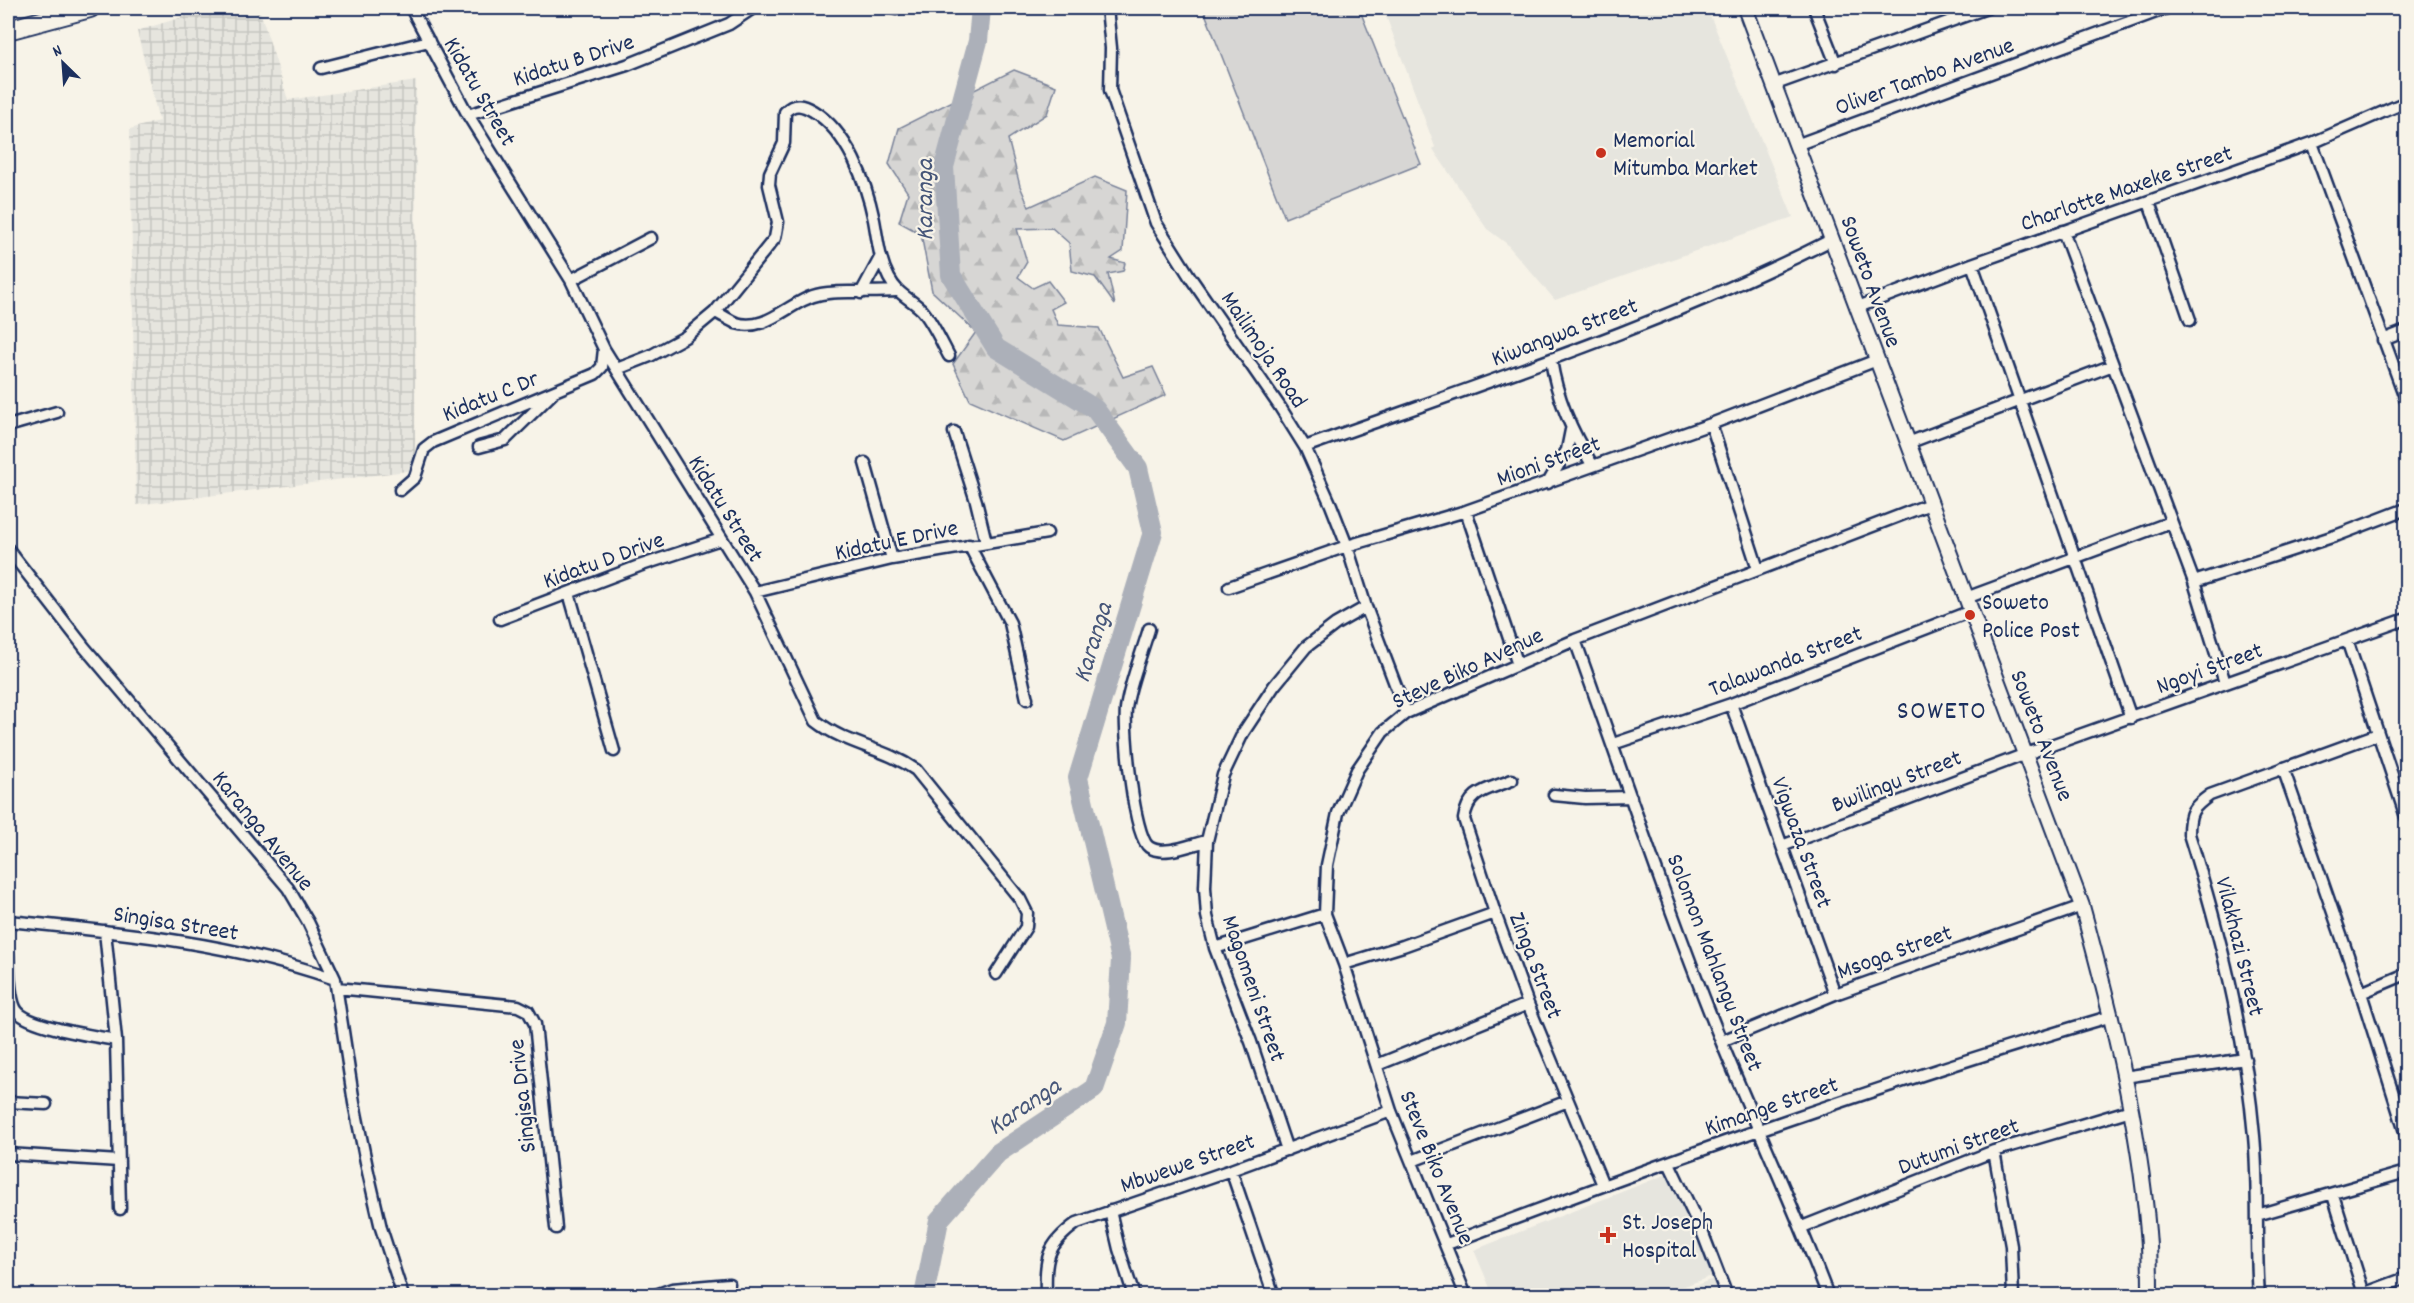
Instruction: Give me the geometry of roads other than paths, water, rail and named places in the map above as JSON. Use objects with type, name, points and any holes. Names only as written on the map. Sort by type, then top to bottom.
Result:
[{"type":"highway","points":[[8,30],[90,8]]},
{"type":"street","name":"Kidatu Street","points":[[411,8],[468,115],[571,280],[604,350],[755,592],[816,721],[833,735],[899,758],[916,770],[1020,899],[1027,913],[1026,927],[996,974]]},
{"type":"street","name":"Kidatu B Drive","points":[[468,115],[627,65],[729,24],[753,8]]},
{"type":"street","name":"Mailimoja Road","points":[[1107,8],[1111,48],[1110,90],[1156,223],[1305,447],[1332,505],[1366,607],[1406,713]]},
{"type":"street","name":"Soweto Avenue","points":[[1745,8],[2082,906],[2112,1016],[2131,1110],[2148,1231],[2150,1296]]},
{"type":"street","points":[[1814,8],[1836,64]]},
{"type":"street","name":"Oliver Tambo Avenue","points":[[1796,145],[2167,8]]},
{"type":"street","points":[[1773,85],[1836,64],[1980,9]]},
{"type":"street","points":[[321,68],[429,42]]},
{"type":"street","name":"Charlotte Maxeke Street","points":[[1858,307],[2063,231],[2312,143],[2406,102]]},
{"type":"street","points":[[617,369],[671,346],[685,337],[715,312],[775,238],[778,222],[769,185],[770,173],[784,143],[785,112],[795,105],[804,106],[820,115],[837,130],[853,158],[873,218],[880,258],[896,291],[922,310],[949,356]]},
{"type":"street","points":[[2312,143],[2406,400]]},
{"type":"street","points":[[2149,202],[2190,320]]},
{"type":"street","points":[[2063,231],[2194,582],[2225,683]]},
{"type":"street","points":[[571,280],[651,238]]},
{"type":"street","name":"Kiwangwa Street","points":[[1305,447],[1551,360],[1725,292],[1833,239]]},
{"type":"street","points":[[861,293],[880,258]]},
{"type":"street","points":[[1972,264],[2131,718]]},
{"type":"street","points":[[715,312],[736,323],[751,325],[772,319],[806,298],[821,294],[896,291]]},
{"type":"street","points":[[2383,340],[2406,331]]},
{"type":"street","name":"Kidatu C Dr","points":[[400,490],[415,477],[424,449],[433,442],[448,433],[595,374],[602,367],[604,350]]},
{"type":"street","points":[[1551,360],[1554,380],[1571,430],[1593,466]]},
{"type":"street","name":"Mioni Street","points":[[1229,587],[1347,546],[1466,511],[1548,483],[1711,424],[1877,360]]},
{"type":"street","points":[[1908,443],[2113,365]]},
{"type":"street","points":[[479,447],[505,440],[555,391]]},
{"type":"street","points":[[8,426],[57,412]]},
{"type":"street","points":[[1711,424],[1758,569]]},
{"type":"street","points":[[1548,483],[1567,450],[1571,430]]},
{"type":"street","points":[[954,432],[976,501],[986,542]]},
{"type":"street","points":[[865,463],[892,559]]},
{"type":"street","name":"Steve Biko Avenue","points":[[1466,1296],[1447,1244],[1391,1111],[1344,964],[1325,914],[1327,865],[1338,813],[1357,770],[1383,732],[1406,713],[1575,640],[1930,504]]},
{"type":"street","points":[[2194,582],[2338,535],[2406,509]]},
{"type":"street","points":[[1466,511],[1518,665]]},
{"type":"street","name":"Talawanda Street","points":[[1612,744],[1731,704],[1969,605],[2075,558],[2171,522]]},
{"type":"street","name":"Kidatu E Drive","points":[[755,592],[892,559],[1047,533]]},
{"type":"street","name":"Kidatu D Drive","points":[[500,619],[639,566],[721,539]]},
{"type":"street","points":[[969,545],[1010,623],[1027,699]]},
{"type":"street","name":"Karanga Avenue","points":[[8,549],[85,648],[288,888],[308,922],[336,984],[354,1103],[368,1172],[381,1228],[403,1296]]},
{"type":"street","points":[[569,593],[614,751]]},
{"type":"street","name":"Magomeni Street","points":[[1287,1150],[1251,1042],[1215,948],[1207,916],[1205,888],[1207,841],[1223,775],[1243,733],[1274,686],[1306,648],[1336,624],[1366,607]]},
{"type":"street","name":"Ngoyi Street","points":[[2026,754],[2406,619]]},
{"type":"street","points":[[1149,629],[1126,706],[1125,740],[1137,820],[1148,847],[1159,851],[1207,841]]},
{"type":"street","name":"Solomon Mahlangu Street","points":[[1575,640],[1722,1041],[1802,1227],[1828,1296]]},
{"type":"street","points":[[2347,640],[2406,818]]},
{"type":"street","name":"Vigwaza Street","points":[[1731,704],[1835,994]]},
{"type":"street","name":"Vilakhazi Street","points":[[2259,1296],[2256,1167],[2245,1059],[2230,978],[2189,834],[2189,816],[2196,805],[2210,795],[2378,734]]},
{"type":"street","name":"Bwilingu Street","points":[[1782,846],[2026,754]]},
{"type":"street","points":[[2283,768],[2361,993],[2406,1135]]},
{"type":"street","name":"Zinga Street","points":[[1512,780],[1470,799],[1464,819],[1528,1004],[1603,1185]]},
{"type":"street","points":[[1554,795],[1585,798],[1631,797]]},
{"type":"street","name":"Msoga Street","points":[[1722,1041],[1835,994],[2082,906]]},
{"type":"street","points":[[1344,964],[1495,913]]},
{"type":"street","points":[[1215,948],[1325,914]]},
{"type":"street","name":"Singisa Street","points":[[8,921],[105,931],[253,956],[299,967],[336,984]]},
{"type":"street","points":[[105,931],[116,1040],[120,1209]]},
{"type":"street","points":[[8,956],[13,1003],[21,1015],[33,1023],[116,1040]]},
{"type":"street","points":[[2361,993],[2406,974]]},
{"type":"street","name":"Singisa Drive","points":[[336,984],[518,1006],[528,1011],[535,1024],[556,1228]]},
{"type":"street","points":[[1377,1065],[1528,1004]]},
{"type":"street","name":"Kimange Street","points":[[1447,1244],[1603,1185],[1933,1071],[2112,1016]]},
{"type":"street","points":[[2124,1077],[2245,1059]]},
{"type":"street","points":[[1412,1161],[1568,1101]]},
{"type":"street","points":[[8,1102],[46,1104]]},
{"type":"street","name":"Dutumi Street","points":[[1802,1227],[1994,1151],[2131,1110]]},
{"type":"street","name":"Mbwewe Street","points":[[1046,1296],[1046,1267],[1052,1247],[1059,1236],[1077,1222],[1232,1170],[1391,1111]]},
{"type":"street","points":[[1994,1151],[2011,1246],[2013,1296]]},
{"type":"street","points":[[8,1154],[119,1161]]},
{"type":"street","points":[[1669,1163],[1703,1234],[1727,1296]]},
{"type":"street","points":[[1232,1170],[1274,1296]]},
{"type":"street","points":[[2257,1215],[2333,1195],[2406,1172]]},
{"type":"street","points":[[2333,1195],[2362,1295],[2406,1278]]},
{"type":"street","points":[[1110,1210],[1119,1249],[1134,1296]]},
{"type":"street","points":[[653,1296],[672,1289],[729,1284]]},
{"type":"street","points":[[8,1288],[9,1296]]},
{"type":"waterway","name":"Karanga","points":[[924,1296],[939,1220],[998,1153],[1094,1089],[1117,1023],[1121,959],[1078,778],[1153,532],[1138,468],[1095,409],[996,348],[951,275],[944,167],[978,41],[981,8]]},
{"type":"place","name":"Memorial Mitumba Market","points":[[1601,153]]},
{"type":"place","name":"Soweto Police Post","points":[[1970,615]]},
{"type":"place","name":"St. Joseph Hospital","points":[[1608,1235]]},
{"type":"district","name":"SOWETO","points":[[1942,709]]}]
